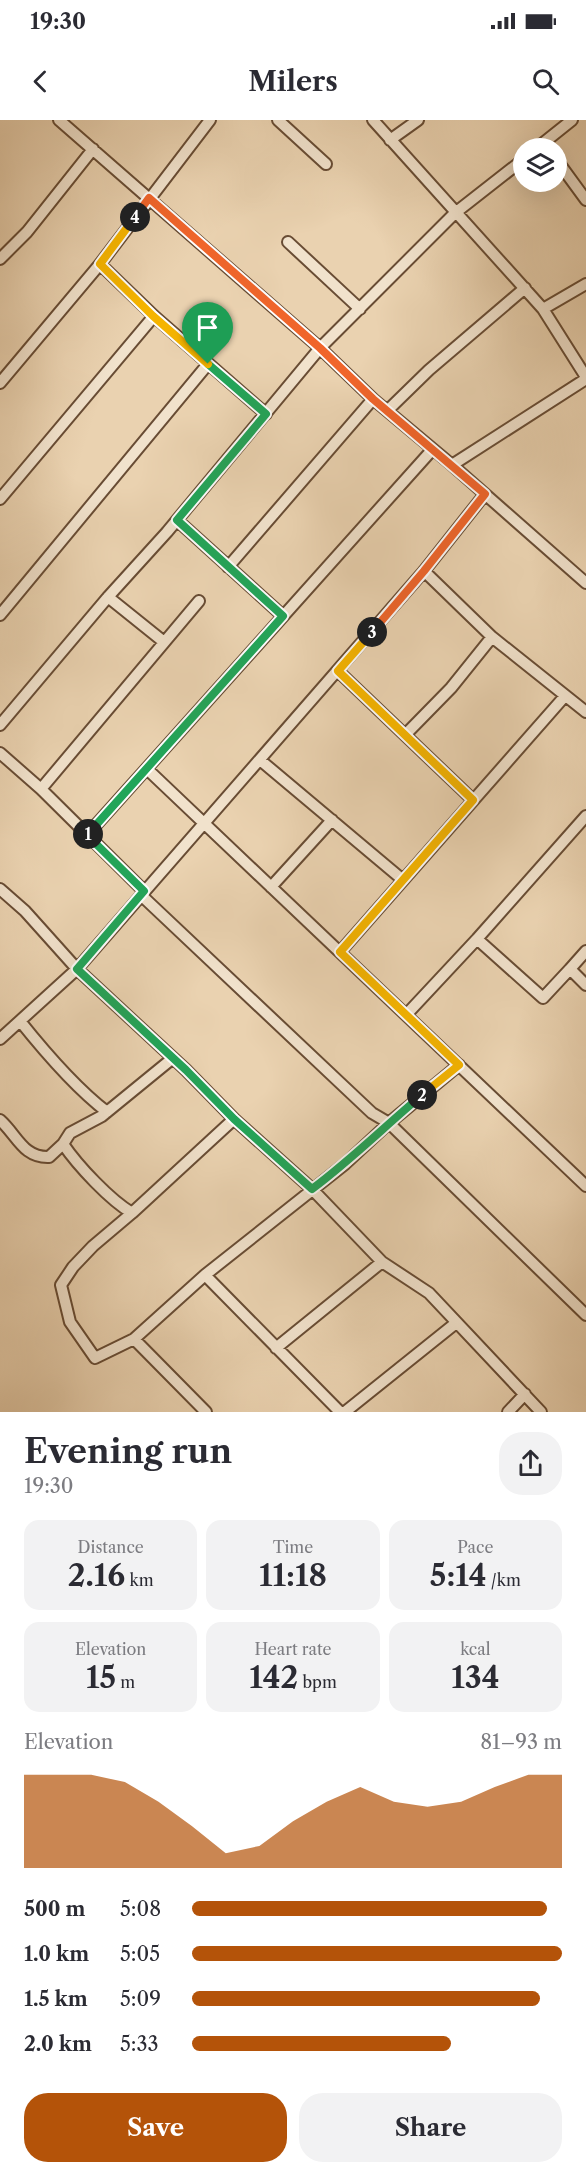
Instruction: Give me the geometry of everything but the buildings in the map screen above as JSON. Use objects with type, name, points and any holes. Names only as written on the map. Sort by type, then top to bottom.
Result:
[{"type":"street","points":[[59,120],[320,348],[373,399],[586,583]]},
{"type":"street","points":[[0,383],[100,264],[210,120]]},
{"type":"street","points":[[278,120],[326,164]]},
{"type":"street","points":[[373,120],[543,309],[583,380],[586,393]]},
{"type":"street","points":[[390,140],[418,120]]},
{"type":"street","points":[[552,138],[572,120]]},
{"type":"street","points":[[0,259],[27,232],[93,149]]},
{"type":"street","points":[[0,725],[108,597],[177,520],[320,348],[455,213],[513,168]]},
{"type":"street","points":[[567,174],[586,200]]},
{"type":"street","points":[[288,242],[360,309]]},
{"type":"street","points":[[100,264],[153,316],[266,414]]},
{"type":"street","points":[[543,309],[586,284]]},
{"type":"street","points":[[388,410],[429,370],[525,288]]},
{"type":"street","points":[[0,500],[153,316]]},
{"type":"street","points":[[0,615],[208,364]]},
{"type":"street","points":[[452,465],[583,380]]},
{"type":"street","points":[[228,567],[373,399]]},
{"type":"street","points":[[87,835],[432,450]]},
{"type":"street","points":[[0,1039],[77,969],[424,571],[485,494]]},
{"type":"street","points":[[177,520],[283,616]]},
{"type":"street","points":[[424,571],[492,637],[586,712]]},
{"type":"street","points":[[108,597],[164,642]]},
{"type":"street","points":[[41,789],[199,601]]},
{"type":"street","points":[[405,735],[451,688],[492,637]]},
{"type":"street","points":[[338,671],[473,800]]},
{"type":"street","points":[[340,952],[565,696]]},
{"type":"street","points":[[0,753],[41,789],[142,893],[372,1113],[389,1123],[586,1315]]},
{"type":"street","points":[[260,760],[403,880]]},
{"type":"street","points":[[147,769],[586,1186]]},
{"type":"street","points":[[406,1015],[586,816]]},
{"type":"street","points":[[271,886],[332,820]]},
{"type":"street","points":[[2,895],[25,911],[77,969],[173,1058],[234,1119],[312,1189],[382,1263],[429,1293],[541,1412]]},
{"type":"street","points":[[477,939],[543,998],[586,951]]},
{"type":"street","points":[[570,969],[586,984]]},
{"type":"street","points":[[20,1021],[56,1062],[96,1103],[108,1112]]},
{"type":"street","points":[[0,1120],[22,1146],[35,1156],[49,1157],[63,1144],[70,1133],[108,1112],[173,1058]]},
{"type":"street","points":[[234,1119],[93,1246],[73,1267],[61,1285],[70,1322],[95,1358],[134,1339],[205,1275],[345,1164],[389,1123],[459,1065]]},
{"type":"street","points":[[63,1144],[86,1172],[122,1207],[132,1213]]},
{"type":"street","points":[[276,1348],[382,1263]]},
{"type":"street","points":[[205,1275],[340,1412]]},
{"type":"street","points":[[345,1412],[456,1323]]},
{"type":"street","points":[[134,1339],[206,1412]]},
{"type":"street","points":[[508,1412],[525,1394]]},
{"type":"route","points":[[149,198],[320,348],[373,399],[485,494],[424,571],[338,671],[473,800],[340,952],[459,1065],[389,1123],[345,1164],[312,1189],[234,1119],[186,1070],[77,969],[144,891],[87,835],[283,616],[177,520],[266,414],[208,364],[153,316],[100,264],[149,198]]}]
